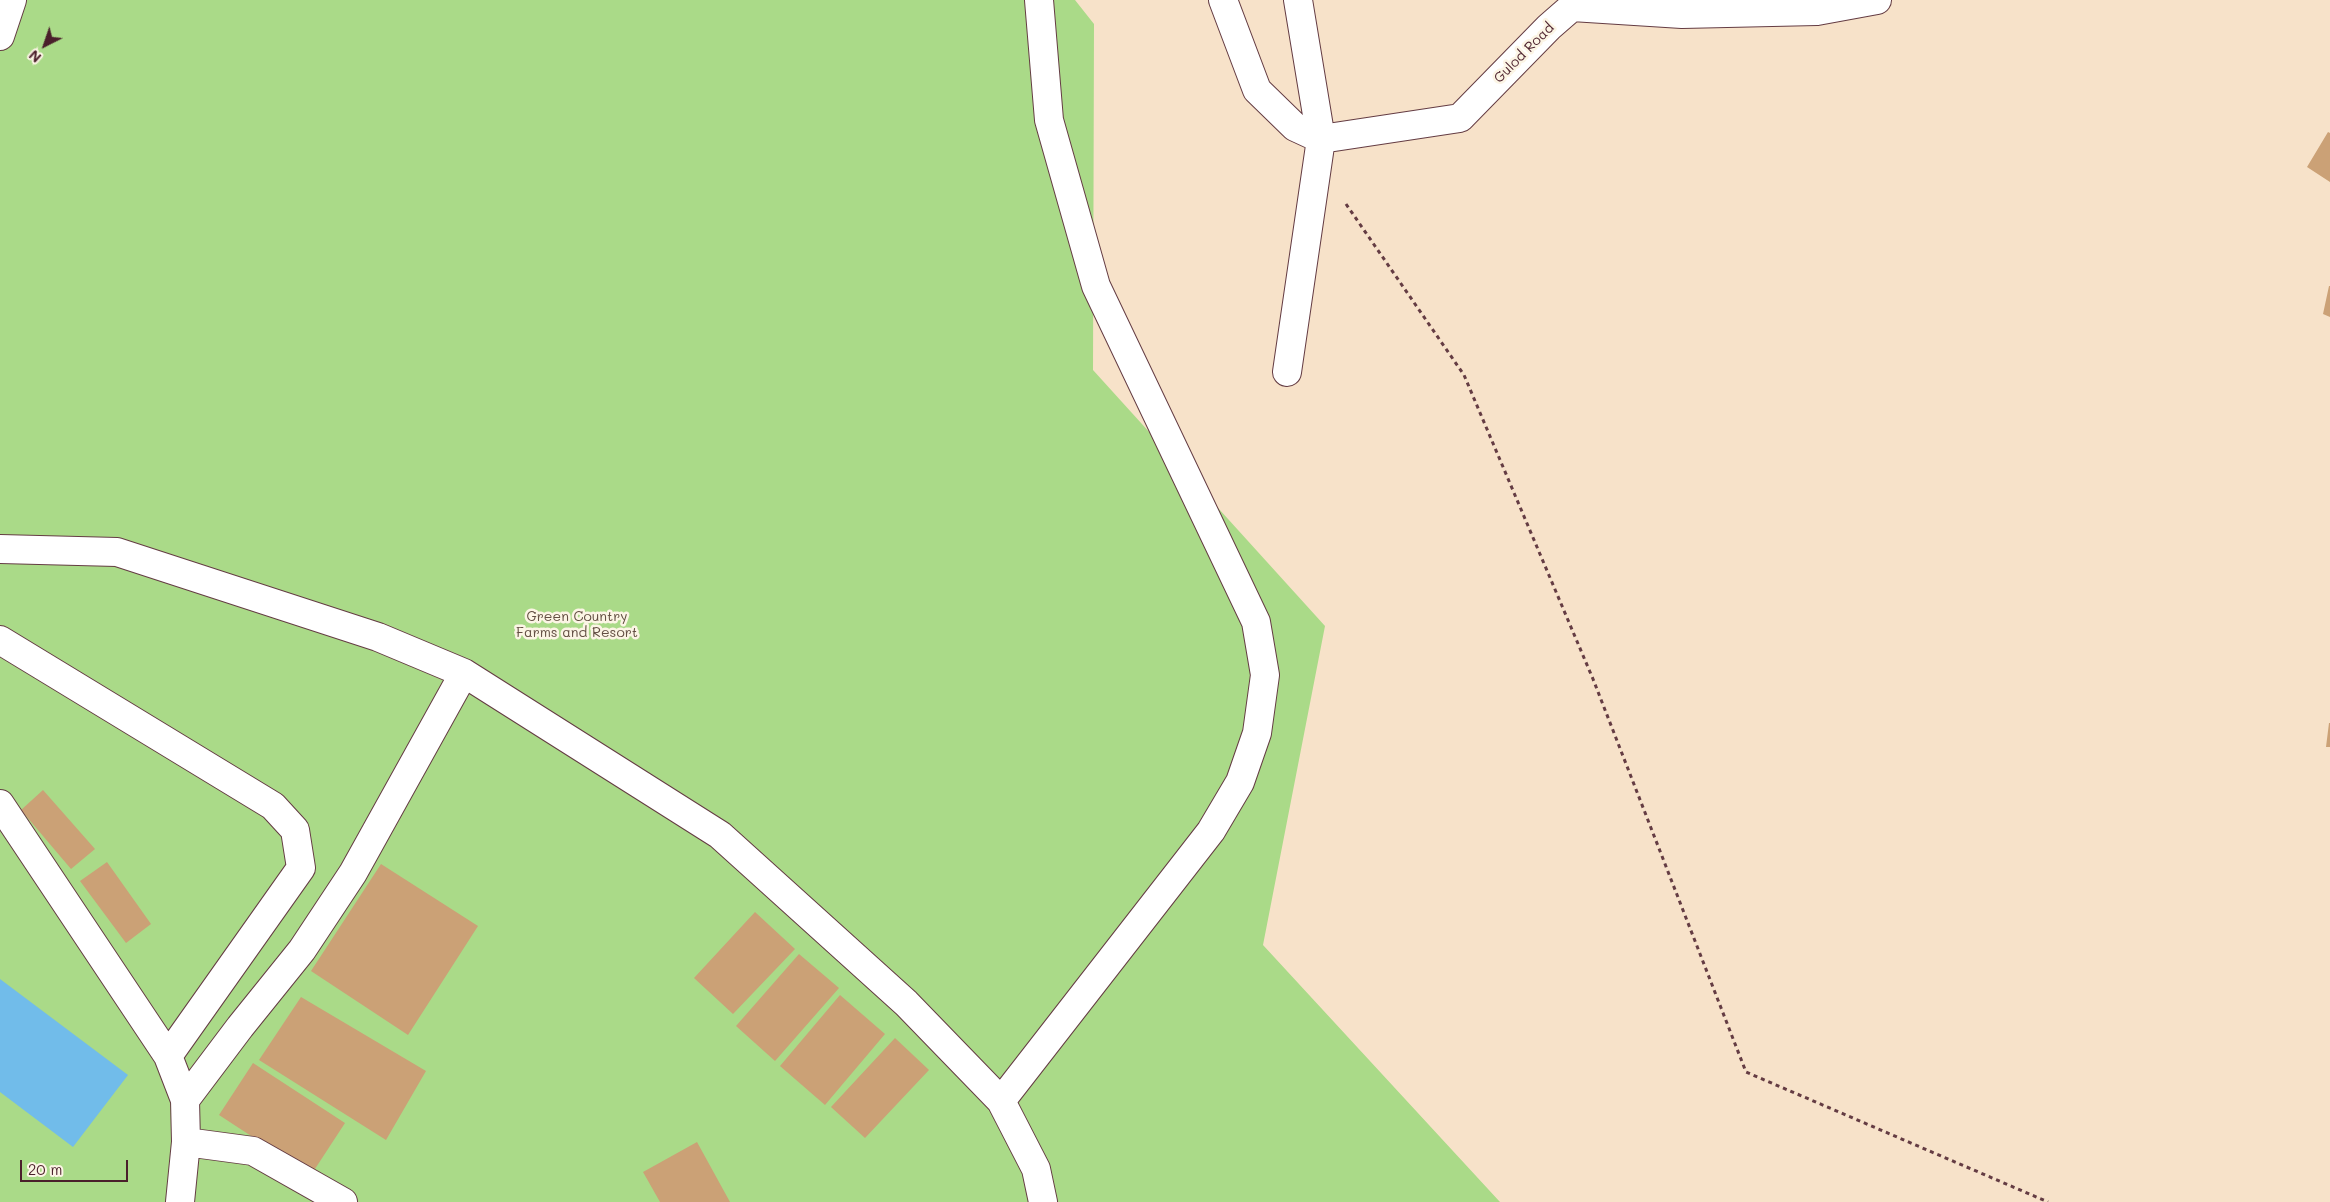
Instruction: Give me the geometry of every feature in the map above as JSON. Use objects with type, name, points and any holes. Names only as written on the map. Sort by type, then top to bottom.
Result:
[{"type":"street","points":[[0,36],[12,0]]},
{"type":"street","points":[[1001,1101],[1211,831],[1240,782],[1257,733],[1265,675],[1256,622],[1096,286],[1050,120],[1039,0]]},
{"type":"street","points":[[1223,0],[1257,90],[1295,127],[1321,139]]},
{"type":"street","points":[[1287,372],[1321,139],[1298,0]]},
{"type":"street","name":"Gulod Road","points":[[1321,139],[1460,118],[1549,27],[1572,7],[1682,14],[1807,12],[1877,0]]},
{"type":"street","points":[[0,549],[117,552],[378,637],[464,673],[720,835],[906,1003],[1001,1101],[1036,1168],[1043,1202]]},
{"type":"street","points":[[0,640],[273,806],[295,830],[301,868],[168,1056]]},
{"type":"street","points":[[185,1100],[240,1027],[302,950],[353,873],[464,673]]},
{"type":"street","points":[[0,804],[168,1056],[185,1100],[186,1142],[180,1202]]},
{"type":"street","points":[[186,1142],[253,1151],[343,1202]]},
{"type":"path","points":[[1346,204],[1464,375],[1593,679],[1746,1072],[2048,1202]]},
{"type":"green space","name":"Green Country Farms and Resort","points":[[0,0],[1075,0],[1094,24],[1093,370],[1325,626],[1263,945],[1500,1202],[0,1202]]},
{"type":"water","points":[[0,979],[128,1075],[73,1147],[0,1092]]},
{"type":"building","points":[[2328,132],[2330,133],[2330,182],[2307,167]]},
{"type":"building","points":[[2330,286],[2330,317],[2323,314]]},
{"type":"building","points":[[2329,723],[2330,747],[2326,747]]},
{"type":"building","points":[[43,790],[95,849],[71,869],[21,810]]},
{"type":"building","points":[[107,862],[151,924],[126,943],[80,881]]},
{"type":"building","points":[[381,864],[478,926],[408,1035],[311,971]]},
{"type":"building","points":[[755,912],[795,949],[733,1014],[694,978]]},
{"type":"building","points":[[799,954],[839,988],[775,1061],[736,1026]]},
{"type":"building","points":[[840,995],[885,1034],[825,1105],[780,1066]]},
{"type":"building","points":[[301,997],[426,1071],[386,1140],[259,1060]]},
{"type":"building","points":[[895,1038],[929,1070],[865,1138],[831,1107]]},
{"type":"building","points":[[253,1063],[345,1123],[311,1175],[219,1115]]},
{"type":"building","points":[[697,1142],[730,1202],[660,1202],[643,1172]]}]
